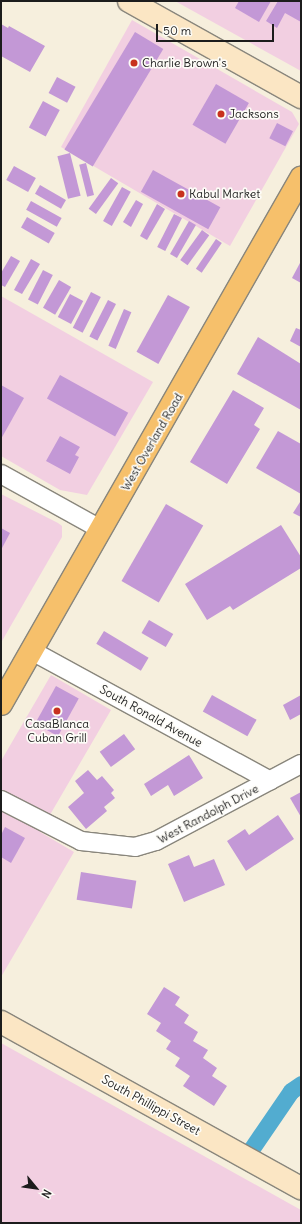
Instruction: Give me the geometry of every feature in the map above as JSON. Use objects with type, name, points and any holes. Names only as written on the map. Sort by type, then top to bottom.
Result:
[{"type":"main road","name":"West Overland Road","points":[[1,704],[102,530],[301,178]]},
{"type":"street","points":[[129,1],[301,97]]},
{"type":"street","points":[[1,474],[102,530]]},
{"type":"street","name":"South Ronald Avenue","points":[[32,651],[270,781]]},
{"type":"street","name":"West Randolph Drive","points":[[1,800],[81,841],[135,848],[156,842],[301,764]]},
{"type":"street","name":"South Phillippi Street","points":[[1,1022],[301,1188]]},
{"type":"shaded area","points":[[175,1],[301,1],[301,71]]},
{"type":"shaded area","points":[[132,20],[292,112],[299,124],[230,246],[61,147]]},
{"type":"shaded area","points":[[1,296],[153,382],[87,495],[60,490],[1,456]]},
{"type":"shaded area","points":[[1,494],[62,526],[62,537],[2,641]]},
{"type":"shaded area","points":[[51,675],[111,710],[40,832],[74,852],[1,977],[1,761]]},
{"type":"shaded area","points":[[1,1043],[301,1210],[301,1223],[1,1223]]},
{"type":"building","points":[[239,1],[271,1],[259,22],[235,8]]},
{"type":"building","points":[[278,1],[301,1],[301,22],[285,13],[277,28],[266,21]]},
{"type":"building","points":[[1,24],[8,28],[9,26],[45,46],[30,72],[1,56]]},
{"type":"building","points":[[135,32],[163,49],[93,166],[64,149]]},
{"type":"building","points":[[57,77],[76,87],[67,103],[49,93]]},
{"type":"building","name":"Jacksons","points":[[216,84],[249,103],[225,144],[192,125]]},
{"type":"building","points":[[43,101],[60,110],[46,136],[29,127]]},
{"type":"building","points":[[277,123],[293,131],[285,146],[269,138]]},
{"type":"building","points":[[70,153],[81,196],[68,199],[57,156]]},
{"type":"building","points":[[86,163],[94,195],[87,197],[79,165]]},
{"type":"building","points":[[14,166],[36,178],[28,192],[6,180]]},
{"type":"building","points":[[153,170],[220,207],[208,229],[141,192]]},
{"type":"building","points":[[111,178],[118,183],[96,214],[89,209]]},
{"type":"building","points":[[40,185],[66,200],[61,209],[35,194]]},
{"type":"building","points":[[122,187],[131,192],[112,226],[103,221]]},
{"type":"building","points":[[136,200],[143,204],[131,227],[123,222]]},
{"type":"building","points":[[31,201],[62,218],[57,227],[26,210]]},
{"type":"building","points":[[157,204],[165,209],[147,240],[140,236]]},
{"type":"building","points":[[174,214],[182,218],[165,251],[157,247]]},
{"type":"building","points":[[27,217],[55,233],[49,243],[21,227]]},
{"type":"building","points":[[189,221],[196,225],[177,258],[170,254]]},
{"type":"building","points":[[202,230],[209,235],[188,265],[180,260]]},
{"type":"building","points":[[216,239],[222,243],[202,273],[196,269]]},
{"type":"building","points":[[11,256],[20,261],[5,287],[1,285],[1,273]]},
{"type":"building","points":[[31,259],[40,264],[22,294],[14,290]]},
{"type":"building","points":[[301,261],[301,283],[292,278]]},
{"type":"building","points":[[43,270],[53,275],[38,304],[28,299]]},
{"type":"building","points":[[59,280],[71,287],[55,315],[43,308]]},
{"type":"building","points":[[91,292],[101,297],[83,333],[73,328]]},
{"type":"building","points":[[70,294],[83,301],[71,324],[58,317]]},
{"type":"building","points":[[168,295],[190,307],[158,364],[136,352]]},
{"type":"building","points":[[108,300],[116,304],[97,341],[89,337]]},
{"type":"building","points":[[124,309],[131,312],[116,349],[108,346]]},
{"type":"building","points":[[296,328],[301,330],[301,347],[290,341]]},
{"type":"building","points":[[258,337],[301,364],[301,410],[237,374]]},
{"type":"building","points":[[60,375],[128,413],[115,436],[47,399]]},
{"type":"building","points":[[1,385],[24,398],[1,439]]},
{"type":"building","points":[[233,390],[264,408],[254,425],[260,429],[227,484],[190,462]]},
{"type":"building","points":[[278,431],[301,444],[301,494],[256,468]]},
{"type":"building","points":[[60,436],[80,447],[75,455],[79,457],[70,474],[46,461]]},
{"type":"building","points":[[301,502],[301,517],[293,513]]},
{"type":"building","points":[[166,504],[203,526],[159,603],[122,581]]},
{"type":"building","points":[[281,525],[301,557],[301,568],[233,610],[230,606],[207,620],[185,584]]},
{"type":"building","points":[[1,528],[10,533],[1,550]]},
{"type":"building","points":[[149,620],[173,634],[166,647],[142,633]]},
{"type":"building","points":[[104,631],[149,658],[141,671],[96,644]]},
{"type":"building","name":"CasaBlanca Cuban Grill","points":[[56,686],[79,699],[58,736],[35,724]]},
{"type":"building","points":[[212,695],[257,720],[247,736],[203,712]]},
{"type":"building","points":[[301,695],[301,714],[290,720],[283,705]]},
{"type":"building","points":[[124,734],[135,749],[111,767],[100,752]]},
{"type":"building","points":[[189,755],[203,778],[174,796],[168,785],[151,796],[144,784]]},
{"type":"building","points":[[88,770],[97,780],[102,776],[114,790],[111,793],[115,798],[104,807],[107,811],[86,829],[68,807],[84,793],[75,781]]},
{"type":"building","points":[[301,792],[301,817],[290,798]]},
{"type":"building","points":[[278,815],[294,839],[246,871],[227,841],[245,829],[249,835]]},
{"type":"building","points":[[5,827],[25,838],[11,863],[1,857],[1,835]]},
{"type":"building","points":[[189,855],[194,867],[214,859],[225,885],[184,902],[168,864]]},
{"type":"building","points":[[81,872],[136,881],[132,908],[77,900]]},
{"type":"building","points":[[164,987],[180,997],[175,1005],[189,1015],[184,1023],[198,1032],[193,1041],[208,1050],[203,1058],[217,1068],[212,1076],[227,1086],[214,1106],[183,1086],[190,1076],[175,1066],[180,1058],[166,1049],[171,1041],[156,1031],[161,1023],[147,1014]]},
{"type":"waterway","points":[[252,1148],[291,1091],[301,1084]]},
{"type":"place","name":"Charlie Brown's","points":[[134,63]]},
{"type":"place","name":"Jacksons","points":[[221,114]]},
{"type":"place","name":"Kabul Market","points":[[181,194]]},
{"type":"place","name":"CasaBlanca Cuban Grill","points":[[57,711]]}]
